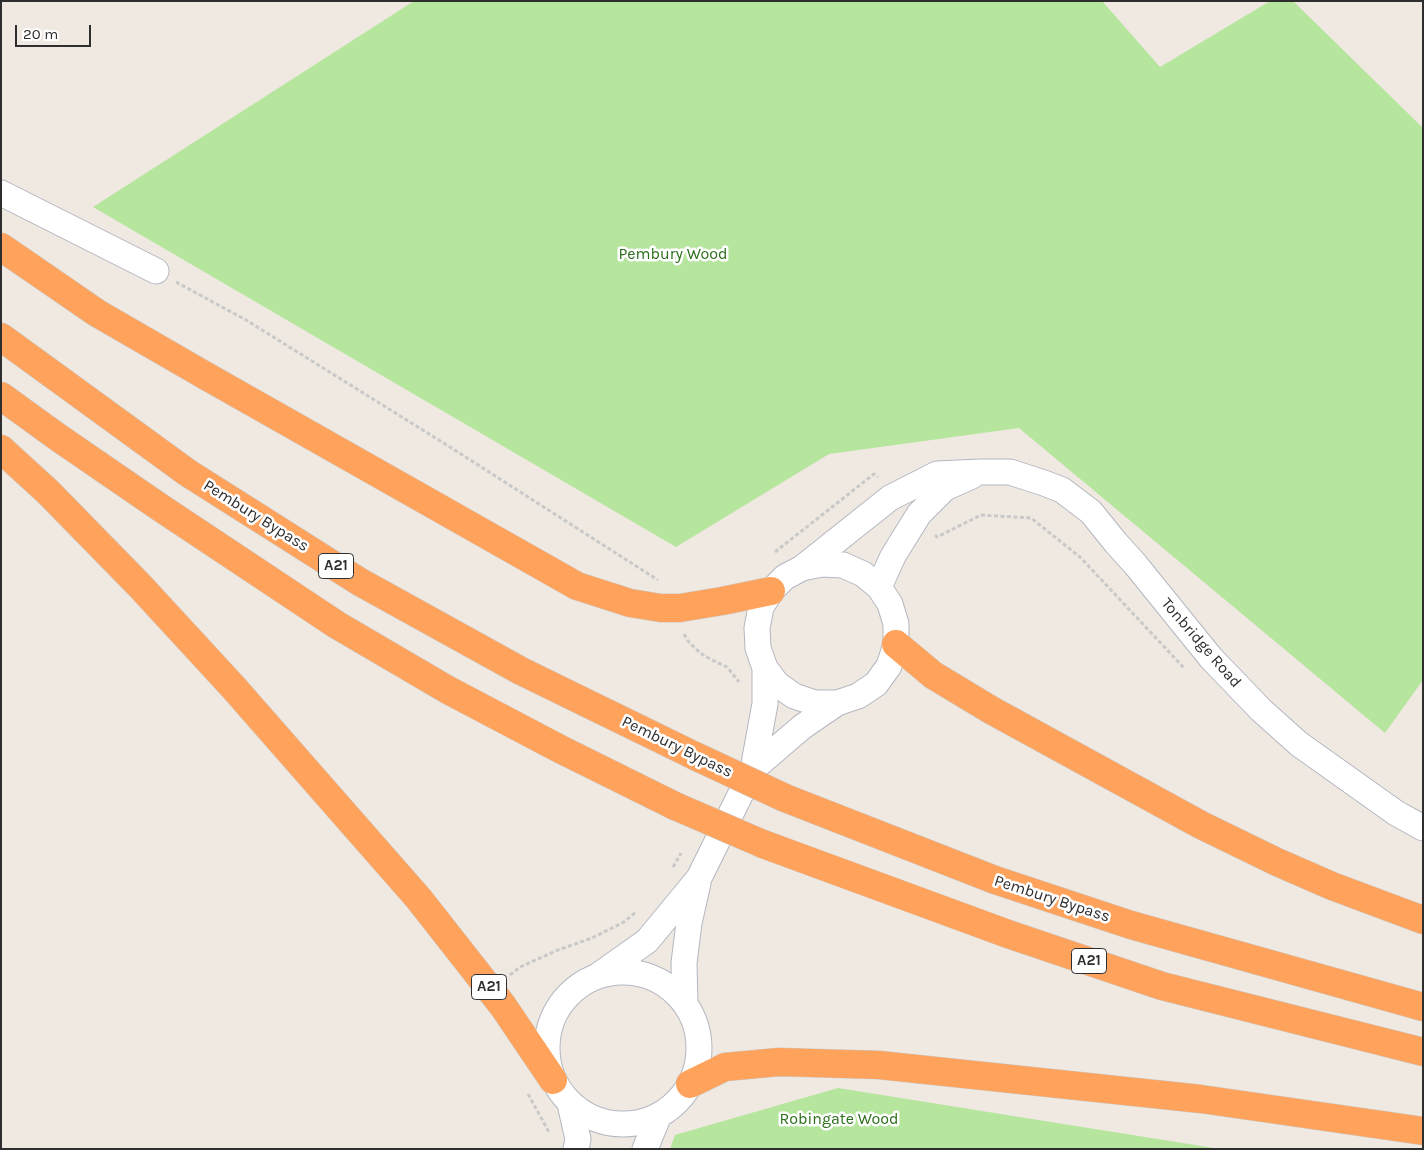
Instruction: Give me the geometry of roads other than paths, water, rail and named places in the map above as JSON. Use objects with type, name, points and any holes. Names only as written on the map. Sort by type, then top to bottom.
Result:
[{"type":"highway","points":[[1,247],[98,313],[181,362],[577,586],[630,603],[661,608],[680,608],[771,591]]},
{"type":"highway","name":"Pembury Bypass","points":[[1,337],[188,473],[360,582],[521,671],[695,756],[785,798],[995,880],[1131,925],[1423,1008]]},
{"type":"highway","name":"A21","points":[[1,396],[161,508],[337,625],[448,690],[560,749],[675,806],[763,844],[1008,934],[1162,986],[1423,1052]]},
{"type":"highway","name":"A21","points":[[1,449],[48,492],[140,586],[312,776],[418,899],[503,1006],[553,1080]]},
{"type":"highway","points":[[896,644],[933,675],[991,710],[1201,825],[1332,886],[1423,920]]},
{"type":"highway","points":[[690,1084],[725,1067],[770,1062],[880,1065],[1201,1099],[1423,1131]]},
{"type":"street","points":[[1,193],[156,271]]},
{"type":"street","name":"Tonbridge Road","points":[[879,587],[893,556],[917,517],[945,488],[981,472]]},
{"type":"street","name":"Tonbridge Road","points":[[802,568],[890,498],[936,474],[1010,472],[1062,490],[1091,512],[1211,658],[1262,710],[1299,744],[1396,813],[1423,828]]},
{"type":"street","points":[[753,769],[802,727],[837,703],[858,696],[876,684],[889,666],[896,644],[896,624],[890,604],[879,587],[863,574],[843,565],[822,564],[802,568],[784,577],[771,591],[761,607],[757,628],[758,648],[765,668],[777,684],[794,696],[815,703],[837,703]]},
{"type":"street","points":[[594,978],[619,972],[644,975],[667,986],[685,1004],[695,1023],[699,1043],[697,1064],[690,1084],[677,1102],[660,1115],[637,1124],[613,1124],[590,1117],[570,1104],[553,1080],[547,1056],[548,1032],[558,1009],[574,990],[647,941],[699,878],[753,769],[765,704],[765,668]]},
{"type":"street","points":[[685,1004],[684,963],[689,923],[699,878]]},
{"type":"street","points":[[570,1104],[578,1139],[576,1149]]},
{"type":"street","points":[[645,1149],[660,1115]]},
{"type":"park label","name":"Pembury Wood","points":[[673,254]]},
{"type":"park label","name":"Robingate Wood","points":[[839,1119]]}]
